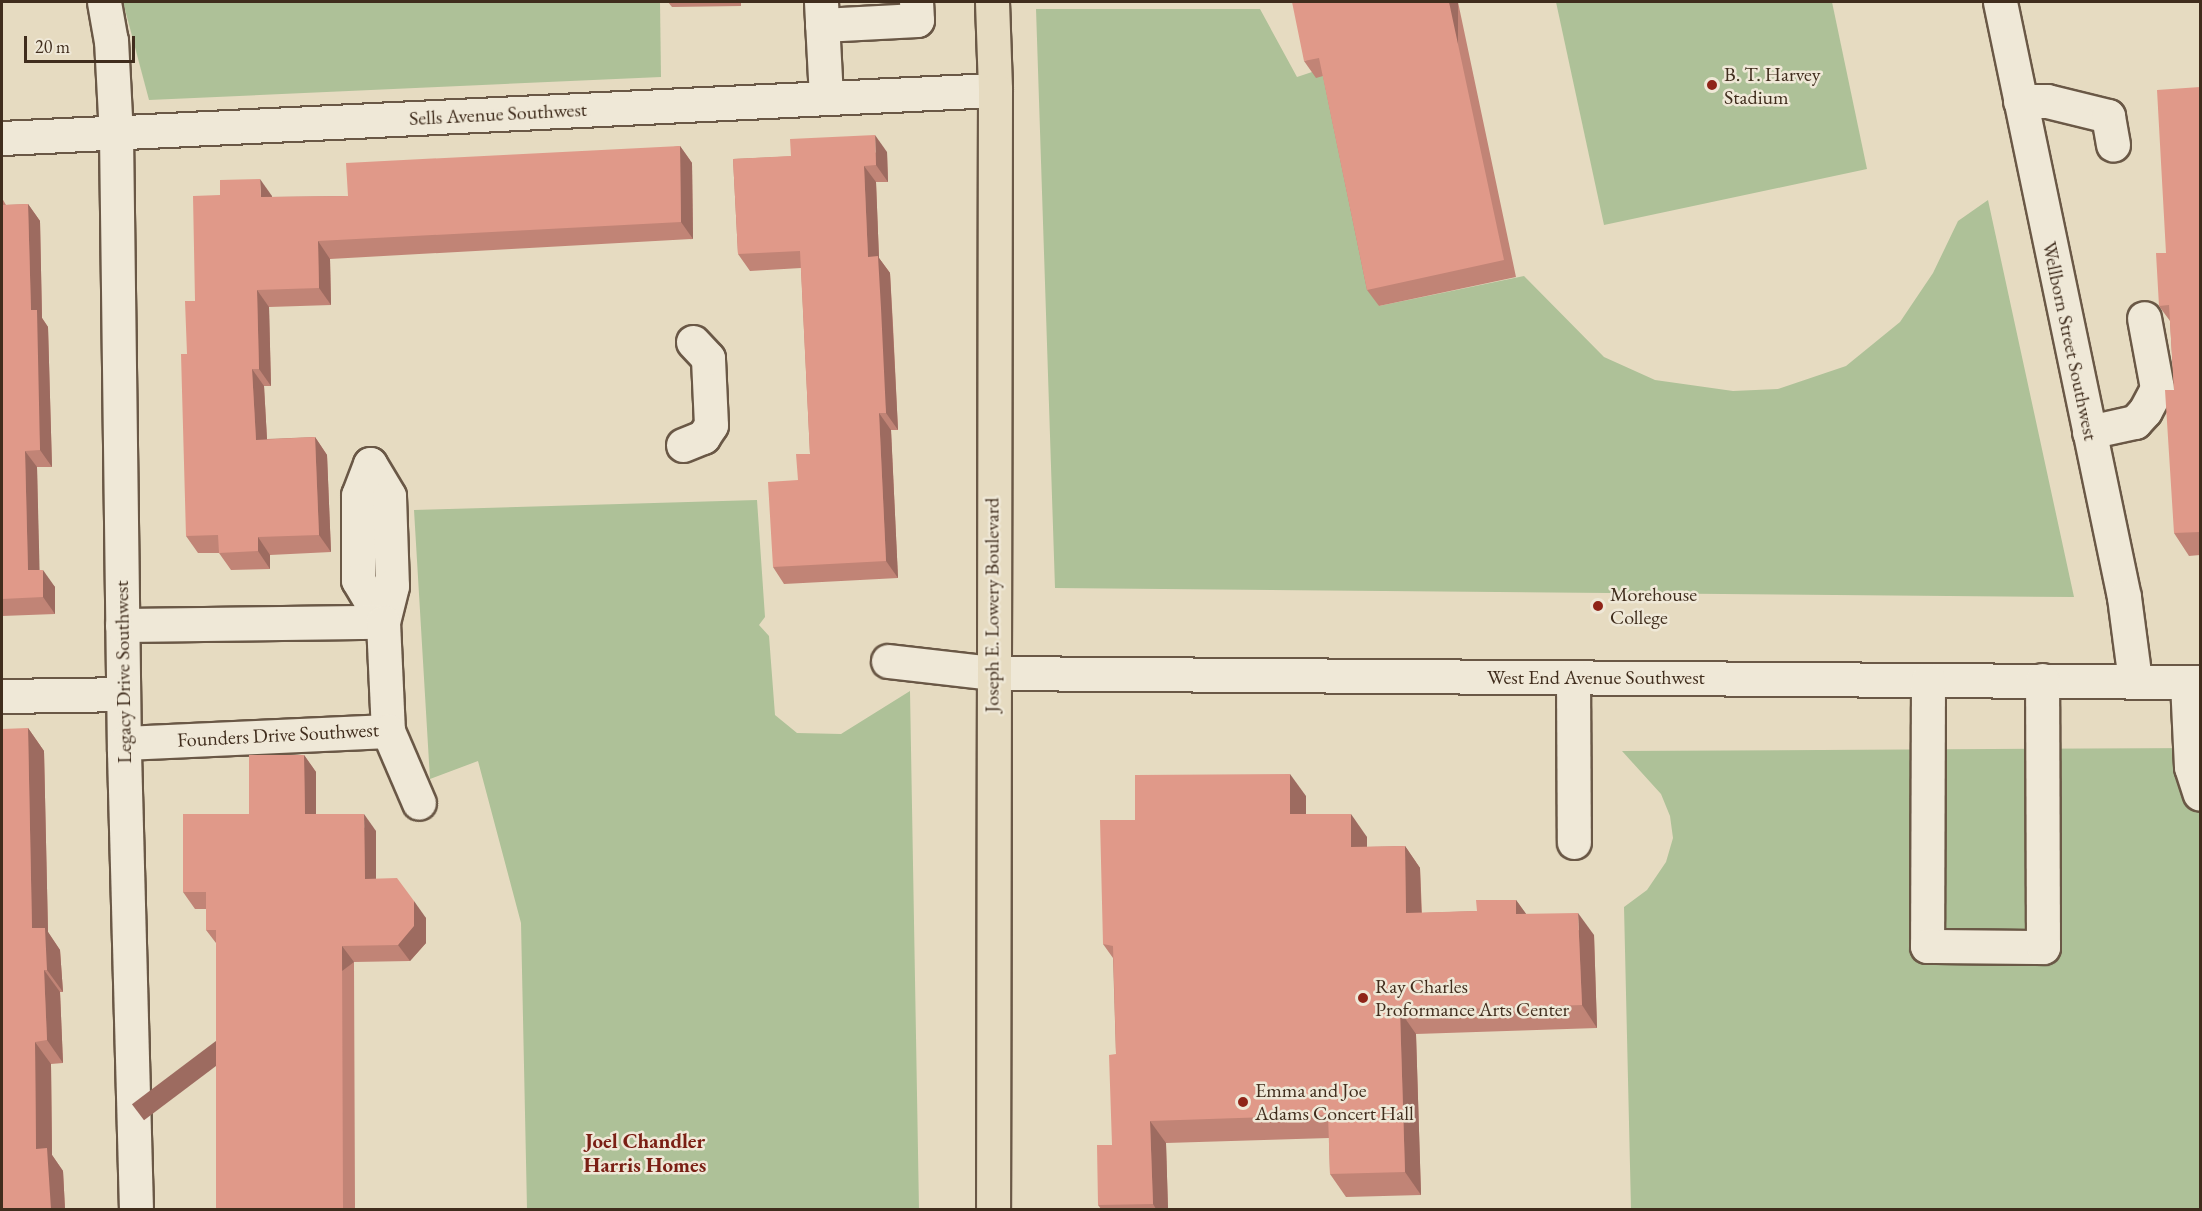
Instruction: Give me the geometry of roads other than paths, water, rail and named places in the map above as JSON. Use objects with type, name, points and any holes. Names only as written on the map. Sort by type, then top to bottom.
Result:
[{"type":"main road","name":"Joseph E. Lowery Boulevard","points":[[992,2],[995,90],[992,673],[993,1209]]},
{"type":"street","name":"Legacy Drive Southwest","points":[[104,2],[111,40],[116,134],[123,694],[136,1209]]},
{"type":"street","points":[[826,97],[822,13],[917,20],[916,2]]},
{"type":"street","name":"Wellborn Street Southwest","points":[[2005,2],[2020,101],[2127,614],[2135,681]]},
{"type":"street","name":"Sells Avenue Southwest","points":[[2,138],[995,90]]},
{"type":"street","points":[[2020,101],[2048,100],[2108,116],[2113,145]]},
{"type":"street","points":[[2089,432],[2135,422],[2157,388],[2144,318]]},
{"type":"street","points":[[683,445],[703,437],[711,425],[708,358],[693,342]]},
{"type":"street","name":"Founders Drive Southwest","points":[[122,625],[383,622],[388,731],[124,743]]},
{"type":"street","name":"West End Avenue Southwest","points":[[888,661],[992,673],[2194,682]]},
{"type":"street","points":[[1573,677],[1574,842]]},
{"type":"street","points":[[1928,680],[1927,946],[2043,946],[2042,680]]},
{"type":"street","points":[[2194,682],[2191,767],[2200,794]]},
{"type":"street","points":[[2,696],[123,694]]},
{"type":"street","points":[[388,731],[419,803]]},
{"type":"place","name":"B. T. Harvey Stadium","points":[[1712,85]]},
{"type":"place","name":"Morehouse College","points":[[1598,606]]},
{"type":"place","name":"Ray Charles Proformance Arts Center","points":[[1363,998]]},
{"type":"place","name":"Emma and Joe Adams Concert Hall","points":[[1243,1102]]},
{"type":"district","name":"Joel Chandler Harris Homes","points":[[645,1153]]}]
